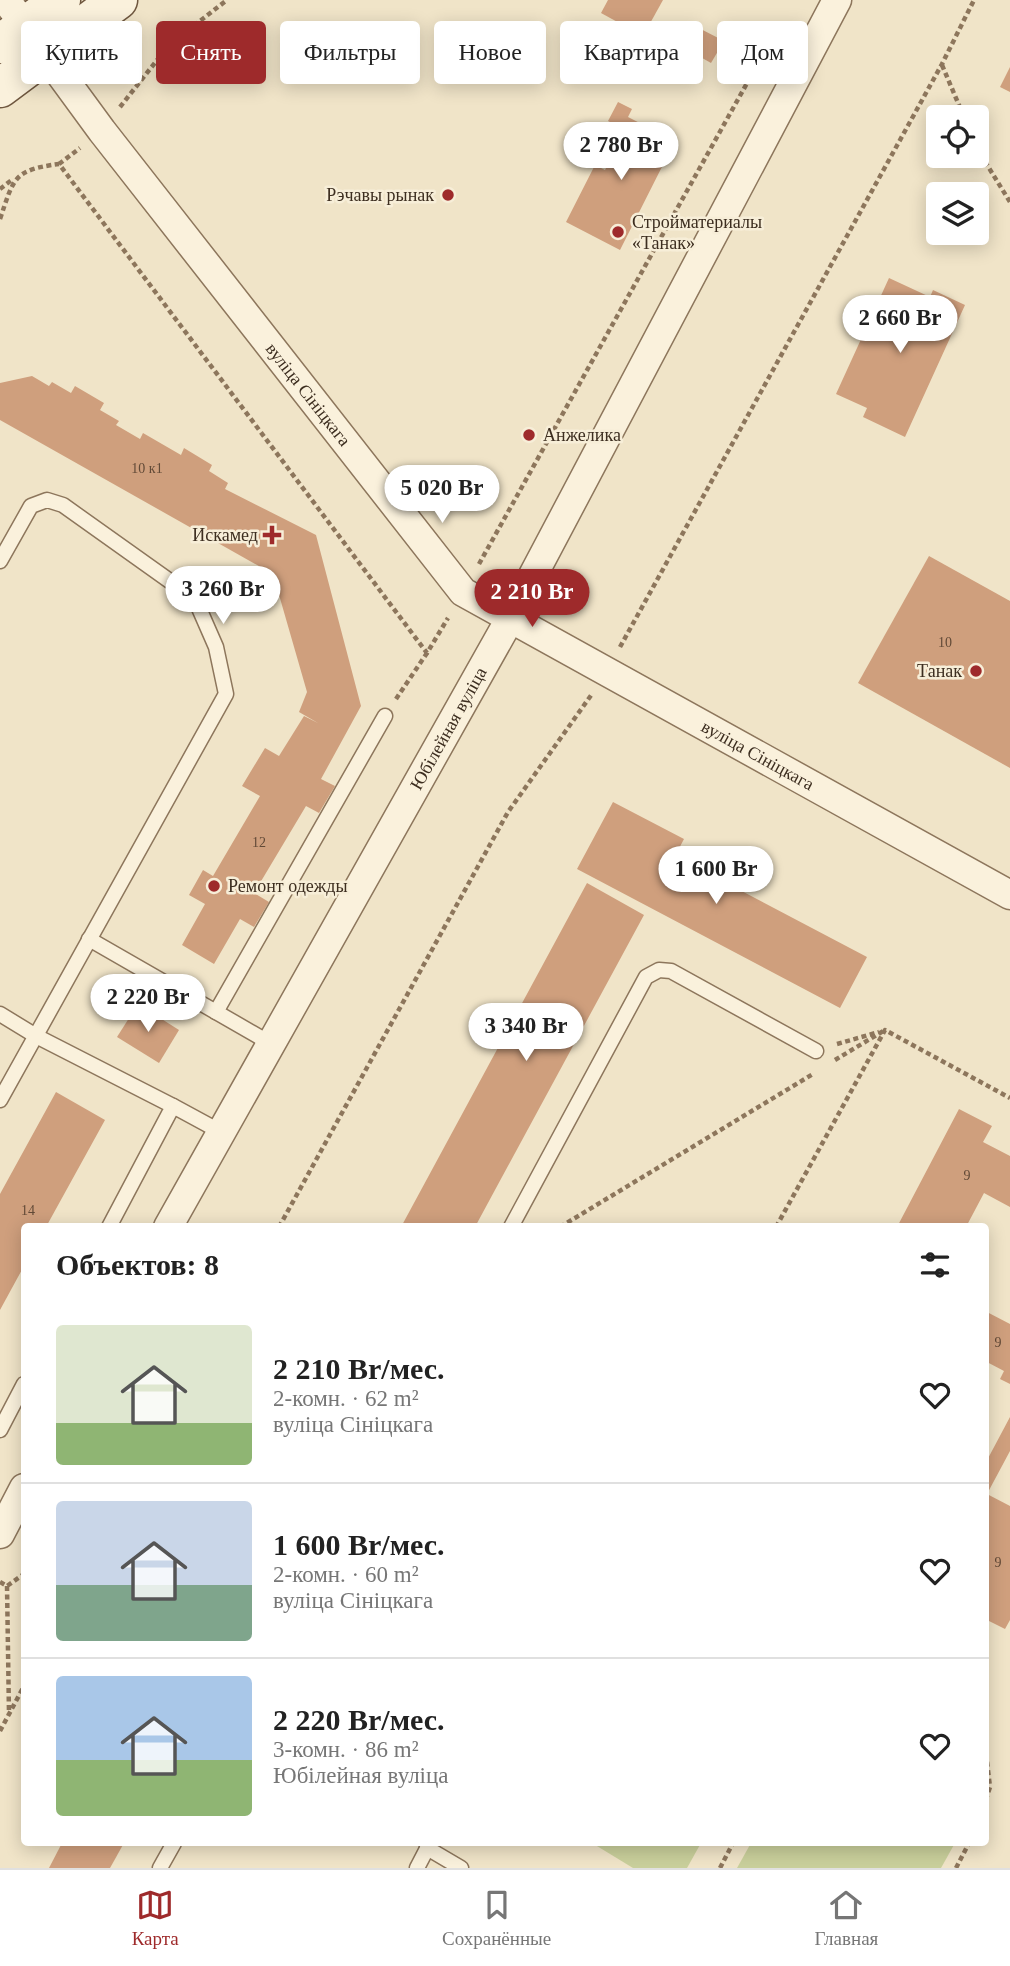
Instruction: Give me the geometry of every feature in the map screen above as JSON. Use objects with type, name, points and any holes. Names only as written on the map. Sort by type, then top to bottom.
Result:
[{"type":"main road","points":[[0,88],[19,31],[61,0]]},
{"type":"main road","points":[[19,31],[118,0]]},
{"type":"street","name":"Юбілейная вуліца","points":[[170,1223],[511,617],[837,0]]},
{"type":"street","name":"вуліца Сініцкага","points":[[19,31],[102,131],[463,592],[1010,895]]},
{"type":"street","points":[[0,1534],[21,1494]]},
{"type":"lane","points":[[0,561],[31,506],[47,500],[63,505],[195,599],[216,647],[226,694],[0,1100]]},
{"type":"lane","points":[[216,1012],[384,716]]},
{"type":"lane","points":[[89,939],[270,1043]]},
{"type":"lane","points":[[513,1223],[646,977],[659,970],[671,971],[816,1051]]},
{"type":"lane","points":[[0,1014],[36,1036],[221,1132]]},
{"type":"lane","points":[[110,1223],[173,1106]]},
{"type":"lane","points":[[0,1430],[21,1390]]},
{"type":"lane","points":[[160,1868],[172,1846]]},
{"type":"lane","points":[[417,1868],[428,1846]]},
{"type":"lane","points":[[430,1846],[461,1868]]},
{"type":"path","points":[[0,189],[28,169],[59,164],[102,131],[169,45],[227,0]]},
{"type":"path","points":[[281,1223],[508,812],[573,724],[608,670],[942,64],[974,0]]},
{"type":"path","points":[[942,64],[959,105]]},
{"type":"path","points":[[384,716],[427,653],[463,592],[747,84]]},
{"type":"path","points":[[59,164],[427,653]]},
{"type":"path","points":[[989,168],[1010,202]]},
{"type":"path","points":[[0,219],[14,178]]},
{"type":"path","points":[[816,1051],[886,1030],[1010,1098]]},
{"type":"path","points":[[827,1065],[886,1030]]},
{"type":"path","points":[[778,1223],[886,1030]]},
{"type":"path","points":[[567,1223],[816,1072]]},
{"type":"path","points":[[7,1586],[21,1576]]},
{"type":"path","points":[[0,1582],[7,1586]]},
{"type":"path","points":[[7,1586],[9,1714]]},
{"type":"path","points":[[0,1731],[21,1692]]},
{"type":"path","points":[[720,1868],[731,1846]]},
{"type":"path","points":[[956,1868],[967,1846]]},
{"type":"green space","points":[[597,1846],[699,1846],[687,1868],[633,1868]]},
{"type":"green space","points":[[749,1846],[953,1846],[941,1868],[737,1868]]},
{"type":"building","points":[[608,0],[663,0],[651,21],[616,21],[601,13]]},
{"type":"building","points":[[703,30],[717,37],[717,53],[711,63],[703,58]]},
{"type":"building","points":[[1010,67],[1010,92],[1000,87]]},
{"type":"building","points":[[618,102],[632,109],[628,117],[675,141],[620,250],[566,222],[595,165],[605,170],[625,130],[608,121]]},
{"type":"building","points":[[889,278],[930,297],[933,290],[965,305],[905,437],[863,417],[867,408],[836,394]]},
{"type":"building","points":[[32,376],[49,386],[52,382],[71,393],[75,386],[104,403],[100,410],[119,421],[116,425],[140,439],[143,433],[181,455],[184,448],[212,465],[209,471],[228,483],[225,489],[316,535],[361,706],[321,779],[335,786],[319,813],[306,806],[254,893],[269,902],[254,927],[240,919],[214,964],[182,945],[205,904],[189,895],[203,870],[213,876],[260,796],[242,786],[265,748],[279,756],[304,716],[318,723],[299,712],[307,692],[273,574],[0,420],[0,383]]},
{"type":"building","points":[[929,556],[1010,601],[1010,768],[858,683]]},
{"type":"building","points":[[613,802],[684,839],[675,856],[867,957],[840,1008],[577,869]]},
{"type":"building","points":[[587,883],[644,915],[477,1223],[403,1223]]},
{"type":"building","points":[[138,1004],[179,1030],[159,1063],[117,1037]]},
{"type":"building","points":[[56,1092],[105,1120],[48,1223],[21,1223],[21,1272],[0,1310],[0,1194]]},
{"type":"building","points":[[959,1109],[992,1126],[983,1142],[1010,1156],[1010,1207],[984,1193],[968,1223],[899,1223]]},
{"type":"building","points":[[989,1313],[1010,1324],[1010,1384],[1000,1379],[1004,1371],[989,1363]]},
{"type":"building","points":[[1010,1417],[1010,1451],[989,1490],[989,1456]]},
{"type":"building","points":[[989,1495],[1010,1506],[1010,1620],[1005,1629],[989,1621]]},
{"type":"building","points":[[60,1846],[122,1846],[110,1868],[49,1868]]},
{"type":"place","name":"Рэчавы рынак","points":[[448,195]]},
{"type":"place","name":"Стройматериалы «Танак»","points":[[618,232]]},
{"type":"place","name":"Анжелика","points":[[529,435]]},
{"type":"place","name":"Искамед","points":[[272,535]]},
{"type":"place","name":"Танак","points":[[976,671]]},
{"type":"place","name":"Ремонт одежды","points":[[214,886]]}]
